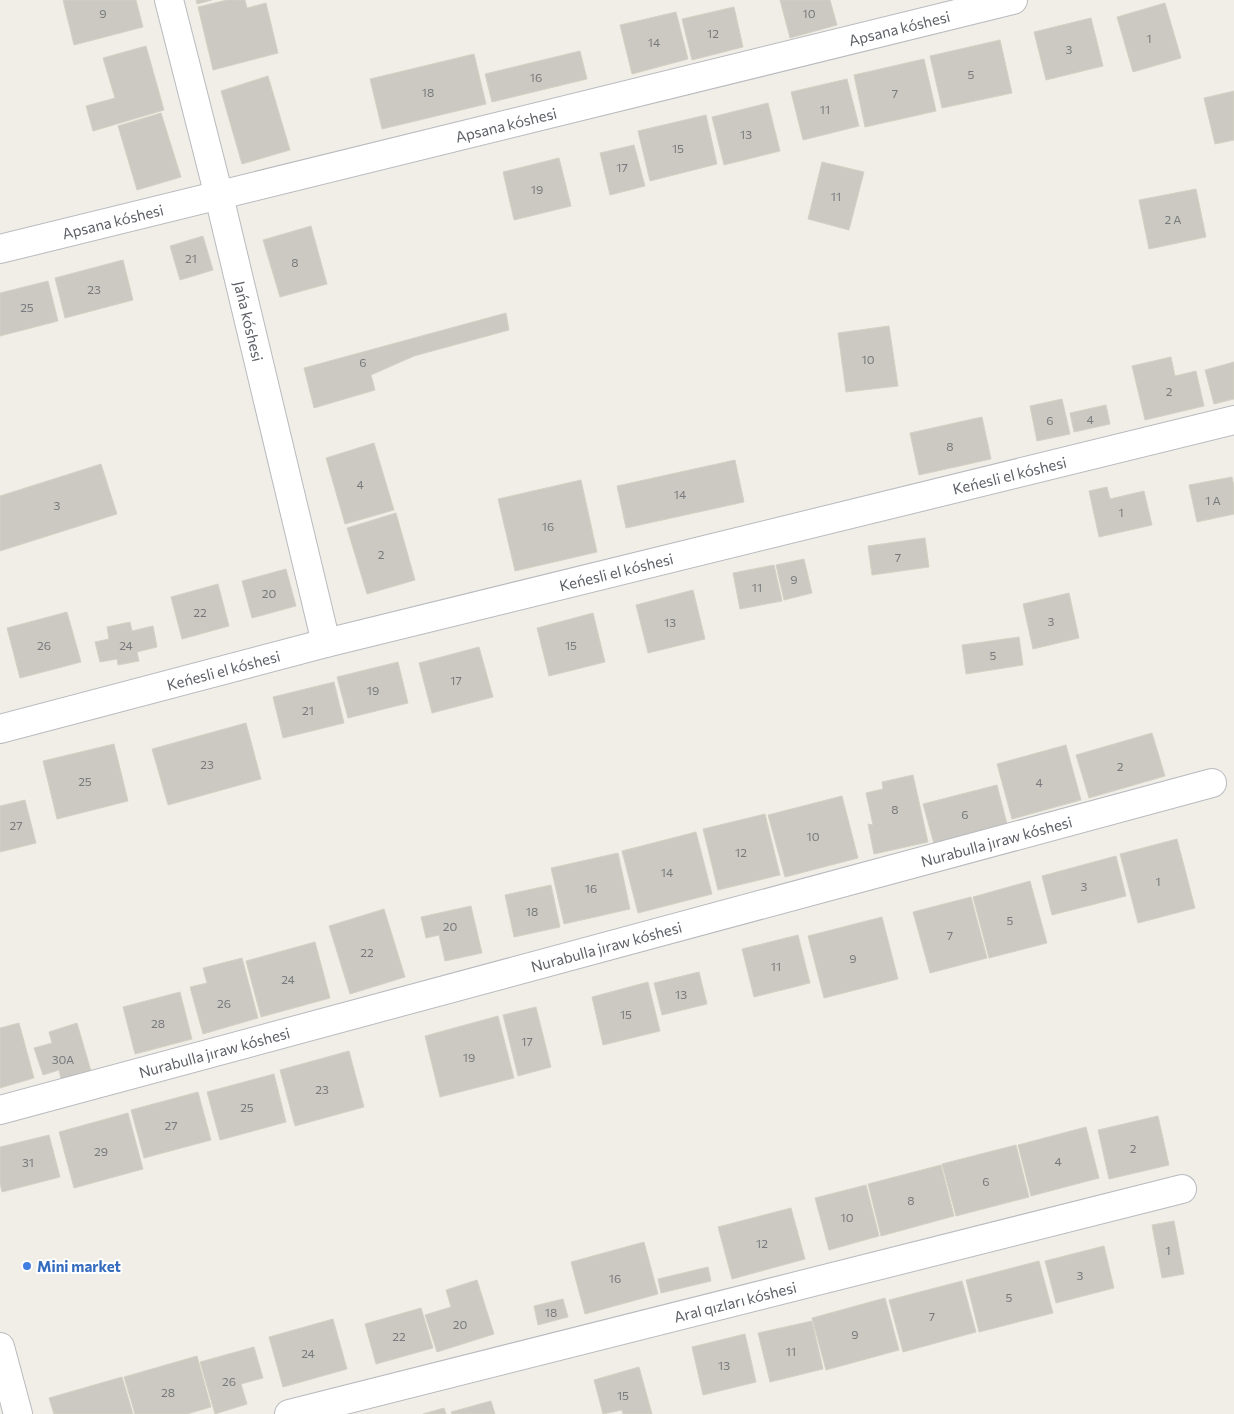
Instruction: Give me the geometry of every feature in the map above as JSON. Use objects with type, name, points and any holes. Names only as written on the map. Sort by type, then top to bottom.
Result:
[{"type":"street","name":"Jańa kóshesi","points":[[169,0],[219,196],[326,643]]},
{"type":"street","name":"Apsana kóshesi","points":[[0,249],[1013,0]]},
{"type":"street","name":"Keńesli el kóshesi","points":[[0,730],[326,643],[1234,420]]},
{"type":"street","name":"Nurabulla jıraw kóshesi","points":[[0,1110],[1212,782]]},
{"type":"street","name":"Aral qızları kóshesi","points":[[289,1414],[1182,1189]]},
{"type":"street","points":[[0,1347],[18,1414]]},
{"type":"building","points":[[63,0],[136,0],[143,27],[74,45]]},
{"type":"building","points":[[196,0],[212,0],[197,4]]},
{"type":"building","points":[[227,0],[245,0],[247,8],[266,3],[278,53],[213,70],[198,7]]},
{"type":"building","points":[[780,0],[830,0],[837,25],[790,38]]},
{"type":"building","points":[[1165,3],[1181,58],[1133,72],[1117,17]]},
{"type":"building","points":[[734,7],[743,47],[692,60],[682,19]]},
{"type":"building","points":[[676,12],[688,59],[632,74],[620,25]]},
{"type":"building","points":[[1091,18],[1103,66],[1046,80],[1034,32]]},
{"type":"building","points":[[1000,40],[1012,93],[942,108],[930,56]]},
{"type":"building","points":[[146,46],[164,110],[93,131],[86,106],[115,98],[103,58]]},
{"type":"building","points":[[580,51],[587,79],[492,102],[485,74]]},
{"type":"building","points":[[474,54],[486,104],[382,129],[370,79]]},
{"type":"building","points":[[924,59],[936,111],[865,127],[854,75]]},
{"type":"building","points":[[268,76],[290,150],[242,164],[221,91]]},
{"type":"building","points":[[847,79],[859,126],[803,140],[791,92]]},
{"type":"building","points":[[1234,91],[1234,140],[1215,144],[1204,98]]},
{"type":"building","points":[[768,103],[780,151],[724,165],[712,117]]},
{"type":"building","points":[[161,113],[181,177],[137,190],[118,126]]},
{"type":"building","points":[[706,115],[717,164],[650,181],[638,131]]},
{"type":"building","points":[[634,145],[645,186],[610,195],[600,153]]},
{"type":"building","points":[[559,158],[571,206],[514,220],[503,172]]},
{"type":"building","points":[[822,162],[864,172],[849,230],[808,219]]},
{"type":"building","points":[[1196,189],[1206,237],[1149,249],[1139,200]]},
{"type":"building","points":[[311,226],[327,284],[280,297],[263,240]]},
{"type":"building","points":[[203,236],[213,270],[180,280],[170,246]]},
{"type":"building","points":[[123,260],[133,300],[65,318],[55,278]]},
{"type":"building","points":[[48,281],[58,321],[0,336],[0,293]]},
{"type":"building","points":[[506,313],[509,330],[414,356],[371,375],[375,390],[314,408],[304,368]]},
{"type":"building","points":[[889,326],[898,386],[846,392],[838,333]]},
{"type":"building","points":[[1171,357],[1175,376],[1196,371],[1204,406],[1145,420],[1132,366]]},
{"type":"building","points":[[1234,362],[1234,399],[1214,404],[1205,370]]},
{"type":"building","points":[[1062,399],[1070,434],[1037,441],[1030,406]]},
{"type":"building","points":[[1106,405],[1110,424],[1074,432],[1070,413]]},
{"type":"building","points":[[982,417],[991,459],[919,475],[910,433]]},
{"type":"building","points":[[374,443],[394,510],[345,524],[326,458]]},
{"type":"building","points":[[735,460],[744,502],[626,528],[617,486]]},
{"type":"building","points":[[101,464],[117,514],[0,551],[0,496]]},
{"type":"building","points":[[1232,477],[1234,486],[1234,514],[1197,522],[1189,485]]},
{"type":"building","points":[[581,480],[597,552],[515,571],[498,499]]},
{"type":"building","points":[[1107,487],[1110,499],[1144,491],[1152,525],[1099,537],[1089,491]]},
{"type":"building","points":[[396,513],[415,580],[367,594],[347,528]]},
{"type":"building","points":[[925,538],[929,567],[872,575],[868,546]]},
{"type":"building","points":[[804,559],[812,593],[784,600],[776,565]]},
{"type":"building","points":[[774,565],[782,601],[740,609],[733,573]]},
{"type":"building","points":[[286,569],[296,606],[252,618],[242,581]]},
{"type":"building","points":[[218,584],[229,626],[182,639],[171,597]]},
{"type":"building","points":[[693,590],[705,639],[648,653],[636,605]]},
{"type":"building","points":[[1069,593],[1079,638],[1033,649],[1023,604]]},
{"type":"building","points":[[67,612],[81,662],[20,678],[7,628]]},
{"type":"building","points":[[593,613],[605,662],[549,676],[537,628]]},
{"type":"building","points":[[130,622],[132,631],[153,626],[157,647],[137,652],[139,661],[118,665],[117,659],[100,662],[95,642],[109,639],[107,627]]},
{"type":"building","points":[[1019,637],[1023,665],[966,674],[962,645]]},
{"type":"building","points":[[479,647],[493,697],[432,713],[419,663]]},
{"type":"building","points":[[398,662],[408,703],[348,718],[337,677]]},
{"type":"building","points":[[334,682],[344,723],[283,738],[273,697]]},
{"type":"building","points":[[246,723],[261,779],[168,805],[152,749]]},
{"type":"building","points":[[1152,733],[1165,776],[1089,798],[1076,755]]},
{"type":"building","points":[[114,744],[128,801],[57,819],[43,761]]},
{"type":"building","points":[[1066,745],[1081,800],[1012,819],[997,764]]},
{"type":"building","points":[[913,775],[928,842],[874,854],[868,824],[873,825],[866,793],[883,789],[882,782]]},
{"type":"building","points":[[997,785],[1007,824],[934,844],[923,804]]},
{"type":"building","points":[[842,796],[858,858],[785,877],[768,815]]},
{"type":"building","points":[[25,800],[36,843],[0,852],[0,806]]},
{"type":"building","points":[[765,814],[780,875],[718,890],[703,829]]},
{"type":"building","points":[[696,832],[712,894],[638,913],[622,851]]},
{"type":"building","points":[[1177,839],[1195,908],[1138,923],[1120,854]]},
{"type":"building","points":[[618,853],[630,909],[564,924],[551,868]]},
{"type":"building","points":[[1116,856],[1126,896],[1052,915],[1042,876]]},
{"type":"building","points":[[1030,881],[1047,943],[989,958],[973,897]]},
{"type":"building","points":[[551,885],[560,927],[514,937],[505,895]]},
{"type":"building","points":[[971,897],[987,958],[930,973],[913,912]]},
{"type":"building","points":[[471,906],[482,953],[445,961],[439,935],[426,938],[421,917]]},
{"type":"building","points":[[384,909],[405,977],[350,994],[329,926]]},
{"type":"building","points":[[882,917],[898,979],[824,998],[808,936]]},
{"type":"building","points":[[798,935],[810,983],[754,997],[742,949]]},
{"type":"building","points":[[315,942],[330,998],[261,1017],[246,961]]},
{"type":"building","points":[[242,958],[258,1018],[203,1034],[190,987],[207,983],[203,968]]},
{"type":"building","points":[[699,972],[707,1004],[662,1015],[654,983]]},
{"type":"building","points":[[648,982],[660,1031],[603,1045],[592,997]]},
{"type":"building","points":[[180,992],[192,1039],[135,1054],[123,1007]]},
{"type":"building","points":[[536,1007],[551,1067],[518,1076],[503,1015]]},
{"type":"building","points":[[498,1016],[514,1078],[440,1097],[425,1036]]},
{"type":"building","points":[[19,1023],[34,1078],[0,1088],[0,1028]]},
{"type":"building","points":[[77,1023],[91,1071],[61,1079],[59,1070],[43,1075],[34,1048],[52,1043],[49,1032]]},
{"type":"building","points":[[349,1051],[364,1107],[295,1126],[280,1070]]},
{"type":"building","points":[[274,1074],[286,1122],[220,1140],[207,1092]]},
{"type":"building","points":[[198,1092],[211,1140],[144,1158],[131,1110]]},
{"type":"building","points":[[128,1113],[143,1169],[74,1188],[59,1132]]},
{"type":"building","points":[[1158,1116],[1169,1165],[1109,1179],[1098,1130]]},
{"type":"building","points":[[1086,1127],[1099,1178],[1031,1196],[1018,1145]]},
{"type":"building","points":[[49,1135],[60,1177],[2,1192],[0,1183],[0,1147]]},
{"type":"building","points":[[1016,1145],[1029,1197],[956,1216],[942,1164]]},
{"type":"building","points":[[941,1165],[954,1216],[881,1236],[868,1184]]},
{"type":"building","points":[[866,1185],[879,1236],[829,1250],[815,1198]]},
{"type":"building","points":[[791,1208],[805,1259],[732,1279],[718,1227]]},
{"type":"building","points":[[1174,1221],[1184,1274],[1162,1278],[1152,1225]]},
{"type":"building","points":[[644,1242],[658,1294],[585,1314],[571,1262]]},
{"type":"building","points":[[1104,1246],[1114,1288],[1056,1303],[1045,1261]]},
{"type":"building","points":[[1039,1261],[1053,1313],[979,1332],[966,1280]]},
{"type":"building","points":[[708,1267],[711,1281],[661,1293],[658,1279]]},
{"type":"building","points":[[477,1280],[494,1334],[437,1352],[425,1315],[451,1307],[446,1290]]},
{"type":"building","points":[[962,1281],[976,1332],[903,1352],[889,1300]]},
{"type":"building","points":[[885,1298],[899,1350],[826,1370],[812,1318]]},
{"type":"building","points":[[563,1299],[568,1317],[538,1325],[534,1306]]},
{"type":"building","points":[[421,1308],[433,1348],[376,1364],[365,1324]]},
{"type":"building","points":[[333,1319],[347,1369],[283,1387],[269,1337]]},
{"type":"building","points":[[812,1321],[823,1369],[770,1382],[758,1333]]},
{"type":"building","points":[[745,1334],[756,1382],[703,1395],[692,1347]]},
{"type":"building","points":[[254,1347],[263,1378],[241,1384],[247,1404],[215,1414],[200,1362]]},
{"type":"building","points":[[197,1356],[211,1407],[187,1414],[135,1414],[124,1377]]},
{"type":"building","points":[[639,1367],[652,1414],[623,1414],[622,1410],[603,1414],[594,1380]]},
{"type":"building","points":[[122,1377],[133,1414],[54,1414],[49,1398]]},
{"type":"building","points":[[491,1401],[495,1414],[452,1414],[451,1412]]},
{"type":"building","points":[[444,1408],[446,1414],[423,1414]]},
{"type":"place","name":"Mini market","points":[[27,1266]]}]
